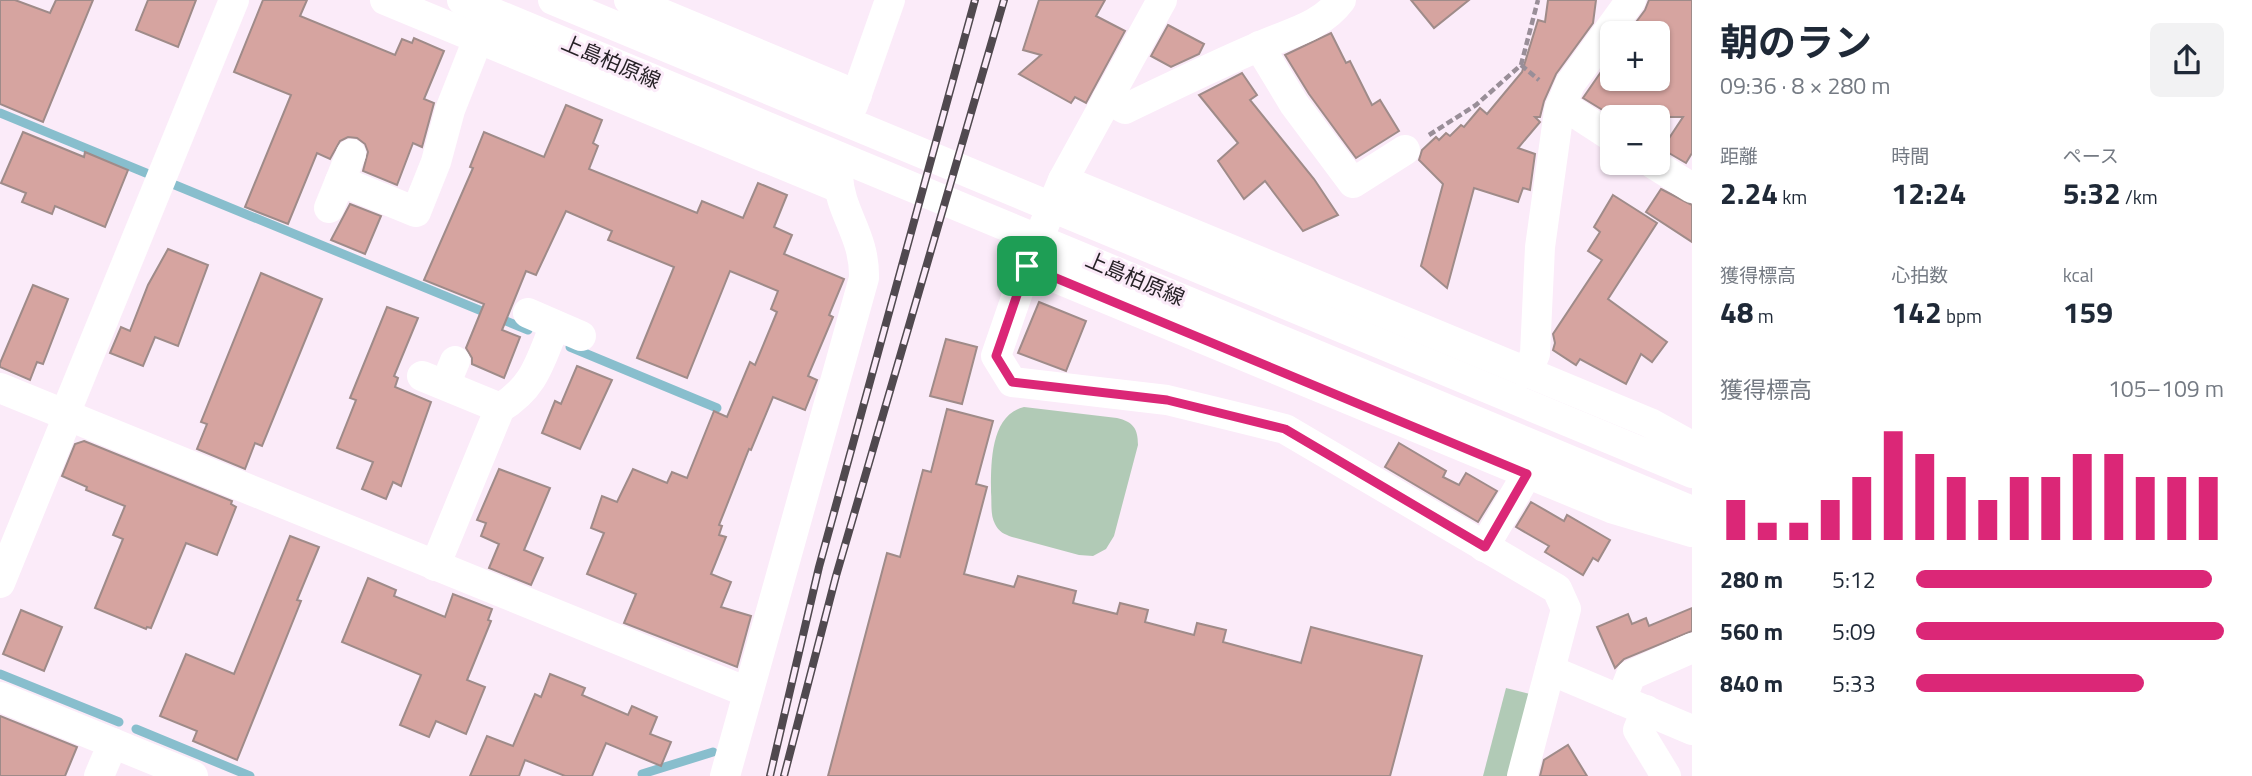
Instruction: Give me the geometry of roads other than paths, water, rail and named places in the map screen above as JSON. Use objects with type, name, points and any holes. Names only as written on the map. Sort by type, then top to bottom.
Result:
[{"type":"street","points":[[0,583],[234,0]]},
{"type":"street","points":[[385,0],[839,182],[861,245],[864,278],[725,776]]},
{"type":"street","name":"上島柏原線","points":[[462,0],[1692,510]]},
{"type":"street","name":"上島柏原線","points":[[553,0],[1692,472]]},
{"type":"street","points":[[629,0],[855,100],[890,0]]},
{"type":"street","points":[[1162,0],[1063,180],[1027,266],[996,356],[1012,382],[1167,400],[1285,429],[1557,589],[1566,609],[1522,776]]},
{"type":"street","points":[[1107,99],[1125,109],[1259,46],[1309,27],[1324,18],[1342,0]]},
{"type":"street","points":[[1527,373],[1535,354],[1540,247],[1560,107],[1570,84],[1632,0]]},
{"type":"street","points":[[329,208],[346,167],[416,212],[436,162],[450,110],[478,39]]},
{"type":"street","points":[[1259,46],[1294,104],[1353,183],[1405,150]]},
{"type":"street","points":[[1560,107],[1572,111],[1600,129]]},
{"type":"street","points":[[1670,174],[1692,188]]},
{"type":"street","points":[[1063,180],[1650,423],[1692,446]]},
{"type":"street","points":[[1027,266],[1611,508],[1692,531]]},
{"type":"street","points":[[435,566],[500,408],[516,398],[533,380],[555,325]]},
{"type":"street","points":[[441,374],[500,408]]},
{"type":"street","points":[[0,388],[747,692]]},
{"type":"street","points":[[1485,547],[1527,474]]},
{"type":"street","points":[[1666,776],[1638,730],[1631,675],[1692,649]]},
{"type":"street","points":[[1550,670],[1692,730]]},
{"type":"street","points":[[0,697],[193,776]]},
{"type":"street","points":[[99,776],[113,743]]},
{"type":"waterway","points":[[0,113],[146,173]]},
{"type":"waterway","points":[[175,185],[528,330]]},
{"type":"waterway","points":[[570,347],[717,408]]},
{"type":"waterway","points":[[0,674],[119,722]]},
{"type":"waterway","points":[[136,729],[250,776]]},
{"type":"waterway","points":[[642,774],[713,752]]},
{"type":"railway","points":[[770,776],[819,567],[975,0]]},
{"type":"railway","points":[[784,776],[836,576],[1004,0]]}]
